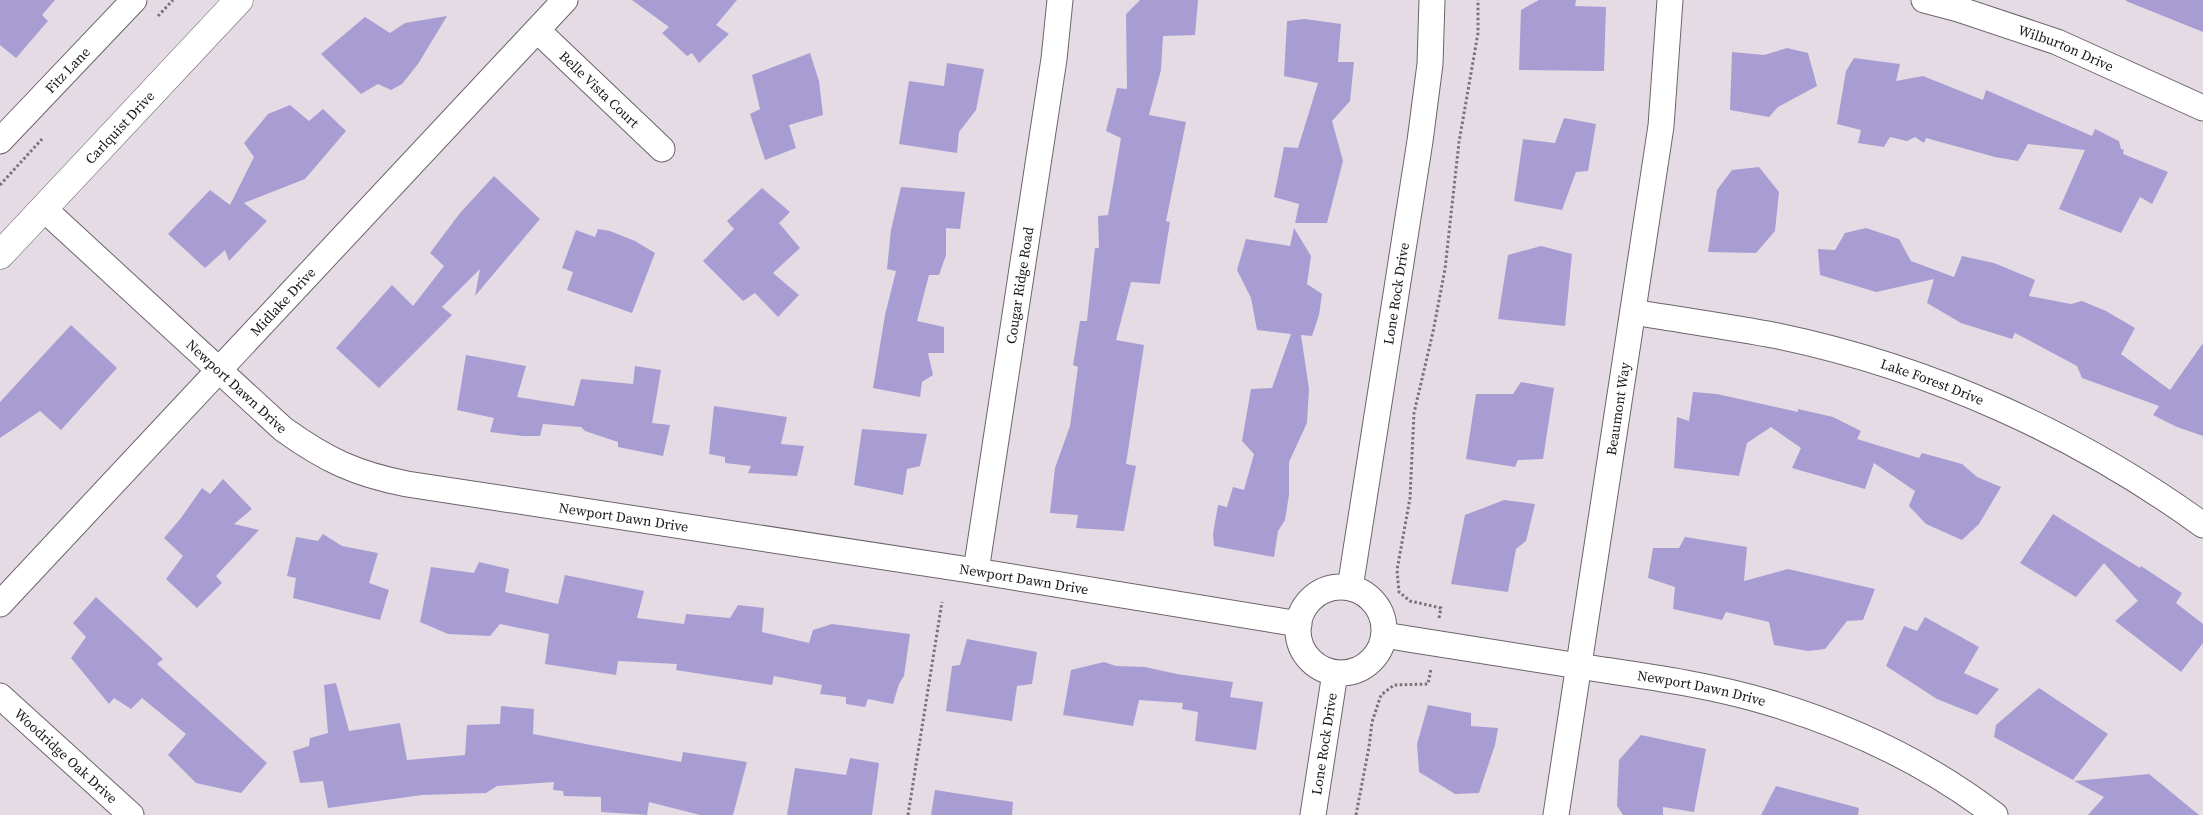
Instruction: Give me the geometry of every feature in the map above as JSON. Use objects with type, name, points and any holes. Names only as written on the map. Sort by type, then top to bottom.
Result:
[{"type":"street","name":"Fitz Lane","points":[[0,141],[134,0]]},
{"type":"street","name":"Carlquist Drive","points":[[0,255],[239,0]]},
{"type":"street","name":"Midlake Drive","points":[[0,604],[565,0]]},
{"type":"street","name":"Cougar Ridge Road","points":[[976,571],[1054,59],[1060,0]]},
{"type":"street","name":"Lone Rock Drive","points":[[1350,588],[1420,140],[1430,64],[1432,0]]},
{"type":"street","name":"Beaumont Way","points":[[1556,815],[1661,126],[1670,0]]},
{"type":"street","name":"Wilburton Drive","points":[[1924,0],[1967,11],[2057,42],[2203,108]]},
{"type":"street","name":"Belle Vista Court","points":[[537,30],[662,149]]},
{"type":"street","name":"Newport Dawn Drive","points":[[44,209],[284,429],[311,449],[341,466],[373,477],[407,484],[976,571],[1299,624]]},
{"type":"street","name":"Lake Forest Drive","points":[[1633,312],[1778,336],[1842,352],[1964,392],[2019,416],[2074,444],[2127,474],[2203,525]]},
{"type":"street","points":[[1338,587],[1350,588],[1361,591],[1378,606],[1385,628],[1384,635],[1380,650],[1374,659],[1365,666],[1355,672],[1335,673],[1322,669],[1306,655],[1298,635],[1299,624],[1302,613],[1316,595],[1327,589],[1338,587]]},
{"type":"street","name":"Newport Dawn Drive","points":[[1384,635],[1721,690],[1813,716],[1903,756],[1945,780],[1995,815]]},
{"type":"street","name":"Lone Rock Drive","points":[[1313,815],[1335,673]]},
{"type":"street","name":"Woodridge Oak Drive","points":[[0,696],[131,815]]},
{"type":"path","points":[[1438,621],[1441,608],[1410,601],[1399,592],[1397,570],[1410,498],[1414,412],[1433,332],[1445,268],[1459,142],[1478,33],[1478,0]]},
{"type":"path","points":[[908,815],[942,602]]},
{"type":"path","points":[[1356,815],[1372,722],[1381,695],[1394,685],[1428,684],[1430,672]]},
{"type":"building","points":[[0,0],[55,0],[42,15],[48,21],[16,58],[0,45]]},
{"type":"building","points":[[632,0],[737,0],[716,25],[729,34],[699,63],[692,53],[687,56],[662,33],[669,27]]},
{"type":"building","points":[[1140,0],[1198,0],[1195,35],[1163,36],[1161,70],[1149,115],[1186,122],[1166,221],[1170,222],[1160,284],[1131,282],[1116,340],[1144,345],[1126,464],[1136,466],[1124,531],[1076,528],[1078,515],[1050,513],[1055,468],[1070,426],[1078,367],[1073,365],[1080,321],[1087,321],[1095,248],[1099,248],[1098,216],[1108,215],[1121,138],[1106,131],[1117,88],[1127,89],[1126,14]]},
{"type":"building","points":[[1539,0],[1576,0],[1575,6],[1606,7],[1604,71],[1519,70],[1521,10]]},
{"type":"building","points":[[2203,0],[2203,32],[2126,1]]},
{"type":"building","points":[[447,16],[418,64],[402,84],[391,90],[378,84],[361,94],[321,54],[365,17],[390,33],[405,23]]},
{"type":"building","points":[[1305,19],[1341,24],[1338,62],[1354,62],[1350,101],[1332,121],[1343,161],[1327,223],[1295,223],[1299,204],[1274,197],[1284,147],[1298,148],[1318,83],[1284,76],[1287,21]]},
{"type":"building","points":[[1787,48],[1808,53],[1817,86],[1778,107],[1769,117],[1730,110],[1732,52],[1764,55]]},
{"type":"building","points":[[810,53],[819,81],[823,115],[789,125],[796,148],[765,160],[750,114],[760,109],[752,75]]},
{"type":"building","points":[[1854,58],[1900,64],[1896,81],[1923,76],[1983,100],[1986,90],[2092,136],[2095,129],[2119,141],[2121,149],[2124,150],[2123,154],[2168,172],[2152,204],[2140,197],[2121,233],[2059,209],[2085,150],[2028,144],[2018,161],[1995,157],[1926,138],[1924,143],[1915,137],[1907,141],[1890,137],[1884,147],[1858,143],[1861,130],[1837,124],[1846,71]]},
{"type":"building","points":[[947,63],[984,69],[976,110],[959,132],[957,153],[899,144],[909,81],[944,86]]},
{"type":"building","points":[[290,105],[309,121],[323,109],[346,131],[305,179],[244,203],[267,221],[229,261],[225,250],[205,268],[168,234],[210,190],[230,205],[254,157],[244,143],[268,114]]},
{"type":"building","points":[[1564,118],[1596,124],[1588,171],[1576,172],[1562,210],[1514,201],[1523,139],[1555,143]]},
{"type":"building","points":[[1759,167],[1779,192],[1775,231],[1756,253],[1708,252],[1717,190],[1732,170]]},
{"type":"building","points":[[494,176],[540,219],[475,296],[480,269],[442,307],[452,315],[379,388],[336,348],[392,285],[413,306],[444,266],[430,253],[460,213]]},
{"type":"building","points":[[901,187],[965,192],[960,229],[946,228],[946,255],[939,275],[929,275],[917,321],[944,327],[944,353],[928,353],[933,375],[922,382],[920,397],[873,388],[885,315],[896,271],[887,269],[891,230]]},
{"type":"building","points":[[762,188],[790,212],[779,223],[800,248],[773,273],[799,295],[778,317],[755,293],[743,301],[703,261],[734,229],[727,221]]},
{"type":"building","points":[[1294,228],[1311,256],[1307,284],[1322,294],[1319,315],[1312,336],[1301,335],[1309,389],[1307,423],[1289,462],[1289,495],[1285,520],[1278,531],[1274,557],[1214,546],[1213,534],[1218,505],[1227,507],[1233,487],[1244,490],[1254,454],[1242,441],[1251,389],[1272,388],[1291,334],[1257,330],[1251,298],[1237,270],[1246,239],[1290,246]]},
{"type":"building","points":[[1866,228],[1899,239],[1911,261],[1954,277],[1962,256],[1994,263],[2035,280],[2029,296],[2071,304],[2082,301],[2106,311],[2135,328],[2121,354],[2170,390],[2203,343],[2203,436],[2177,427],[2153,415],[2159,406],[2082,378],[2077,366],[2015,333],[2012,339],[1961,323],[1927,303],[1934,279],[1876,292],[1820,275],[1818,249],[1835,250],[1845,233]]},
{"type":"building","points":[[598,229],[610,231],[635,241],[655,253],[632,313],[567,290],[573,272],[562,268],[576,230],[595,237]]},
{"type":"building","points":[[1541,246],[1572,254],[1565,326],[1498,319],[1508,255]]},
{"type":"building","points":[[71,325],[117,368],[61,430],[40,411],[0,438],[0,402]]},
{"type":"building","points":[[466,355],[526,366],[517,397],[574,406],[581,379],[633,384],[635,366],[661,370],[652,423],[670,425],[663,456],[618,447],[618,442],[585,431],[581,427],[543,424],[540,436],[490,432],[494,418],[457,410]]},
{"type":"building","points":[[1521,382],[1554,388],[1543,459],[1518,460],[1515,467],[1466,459],[1476,394],[1513,394]]},
{"type":"building","points":[[1693,392],[1717,394],[1798,412],[1798,409],[1833,417],[1861,431],[1857,439],[1919,458],[1922,453],[1962,464],[1977,477],[2001,487],[1979,524],[1962,540],[1926,524],[1909,506],[1915,491],[1874,463],[1865,489],[1792,468],[1801,448],[1771,427],[1747,443],[1739,476],[1674,468],[1677,417],[1689,421]]},
{"type":"building","points":[[714,406],[787,417],[781,444],[804,446],[797,476],[748,473],[751,466],[725,463],[725,457],[709,454]]},
{"type":"building","points":[[862,429],[927,434],[920,466],[907,469],[903,495],[854,485]]},
{"type":"building","points":[[223,479],[252,509],[234,524],[259,530],[216,576],[222,583],[197,608],[166,579],[183,556],[164,538],[202,488],[210,494]]},
{"type":"building","points":[[1504,500],[1535,504],[1526,541],[1516,549],[1508,592],[1451,584],[1465,515]]},
{"type":"building","points":[[2053,514],[2140,568],[2141,566],[2182,593],[2176,603],[2203,624],[2203,643],[2181,672],[2115,621],[2138,601],[2104,563],[2076,597],[2020,563]]},
{"type":"building","points":[[323,534],[342,546],[378,553],[369,583],[389,590],[380,620],[293,598],[296,578],[287,576],[296,537],[318,541]]},
{"type":"building","points":[[1685,537],[1747,547],[1744,581],[1788,569],[1875,589],[1863,620],[1847,621],[1825,649],[1808,651],[1774,645],[1769,622],[1726,612],[1722,620],[1673,609],[1675,587],[1648,578],[1653,548],[1679,548]]},
{"type":"building","points":[[479,562],[509,569],[505,592],[558,604],[565,575],[644,591],[637,618],[684,624],[686,614],[730,618],[738,605],[764,608],[762,632],[809,643],[813,630],[832,624],[910,634],[904,676],[899,684],[893,704],[868,699],[865,707],[846,704],[846,697],[820,694],[822,685],[774,676],[772,685],[676,670],[677,664],[618,661],[616,675],[545,664],[549,634],[500,624],[490,636],[448,634],[420,622],[431,567],[474,573]]},
{"type":"building","points":[[96,597],[163,659],[157,664],[267,763],[241,793],[196,783],[168,755],[186,734],[142,698],[131,709],[114,698],[109,704],[71,658],[86,637],[73,623]]},
{"type":"building","points":[[1925,617],[1979,647],[1964,673],[1999,689],[1977,715],[1937,699],[1886,666],[1904,626],[1917,631]]},
{"type":"building","points":[[967,639],[1037,652],[1032,684],[1017,686],[1012,721],[946,711],[952,666],[960,665]]},
{"type":"building","points":[[1104,662],[1116,666],[1145,667],[1177,674],[1233,682],[1230,697],[1263,702],[1256,750],[1195,741],[1198,712],[1182,709],[1183,703],[1139,700],[1133,726],[1063,715],[1071,670]]},
{"type":"building","points":[[336,683],[349,731],[400,723],[407,760],[465,755],[467,725],[500,724],[501,706],[534,709],[533,734],[681,762],[683,752],[747,762],[733,815],[700,815],[649,802],[647,815],[601,812],[601,797],[564,796],[563,791],[553,790],[554,782],[497,786],[486,793],[422,795],[328,808],[323,781],[300,783],[293,751],[309,746],[310,738],[328,733],[324,685]]},
{"type":"building","points":[[2039,688],[2108,734],[2073,780],[1994,737],[1996,725]]},
{"type":"building","points":[[1428,705],[1471,713],[1471,726],[1498,728],[1495,745],[1479,793],[1455,794],[1419,772],[1417,744]]},
{"type":"building","points":[[1641,735],[1706,749],[1694,812],[1663,807],[1663,815],[1623,815],[1617,806],[1619,760]]},
{"type":"building","points":[[850,758],[879,763],[872,815],[787,815],[795,768],[846,775]]},
{"type":"building","points":[[2149,774],[2199,815],[2088,815],[2104,797],[2074,781]]},
{"type":"building","points":[[1776,786],[1859,808],[1858,815],[1761,815]]},
{"type":"building","points":[[935,790],[1013,802],[1012,815],[931,815]]}]
